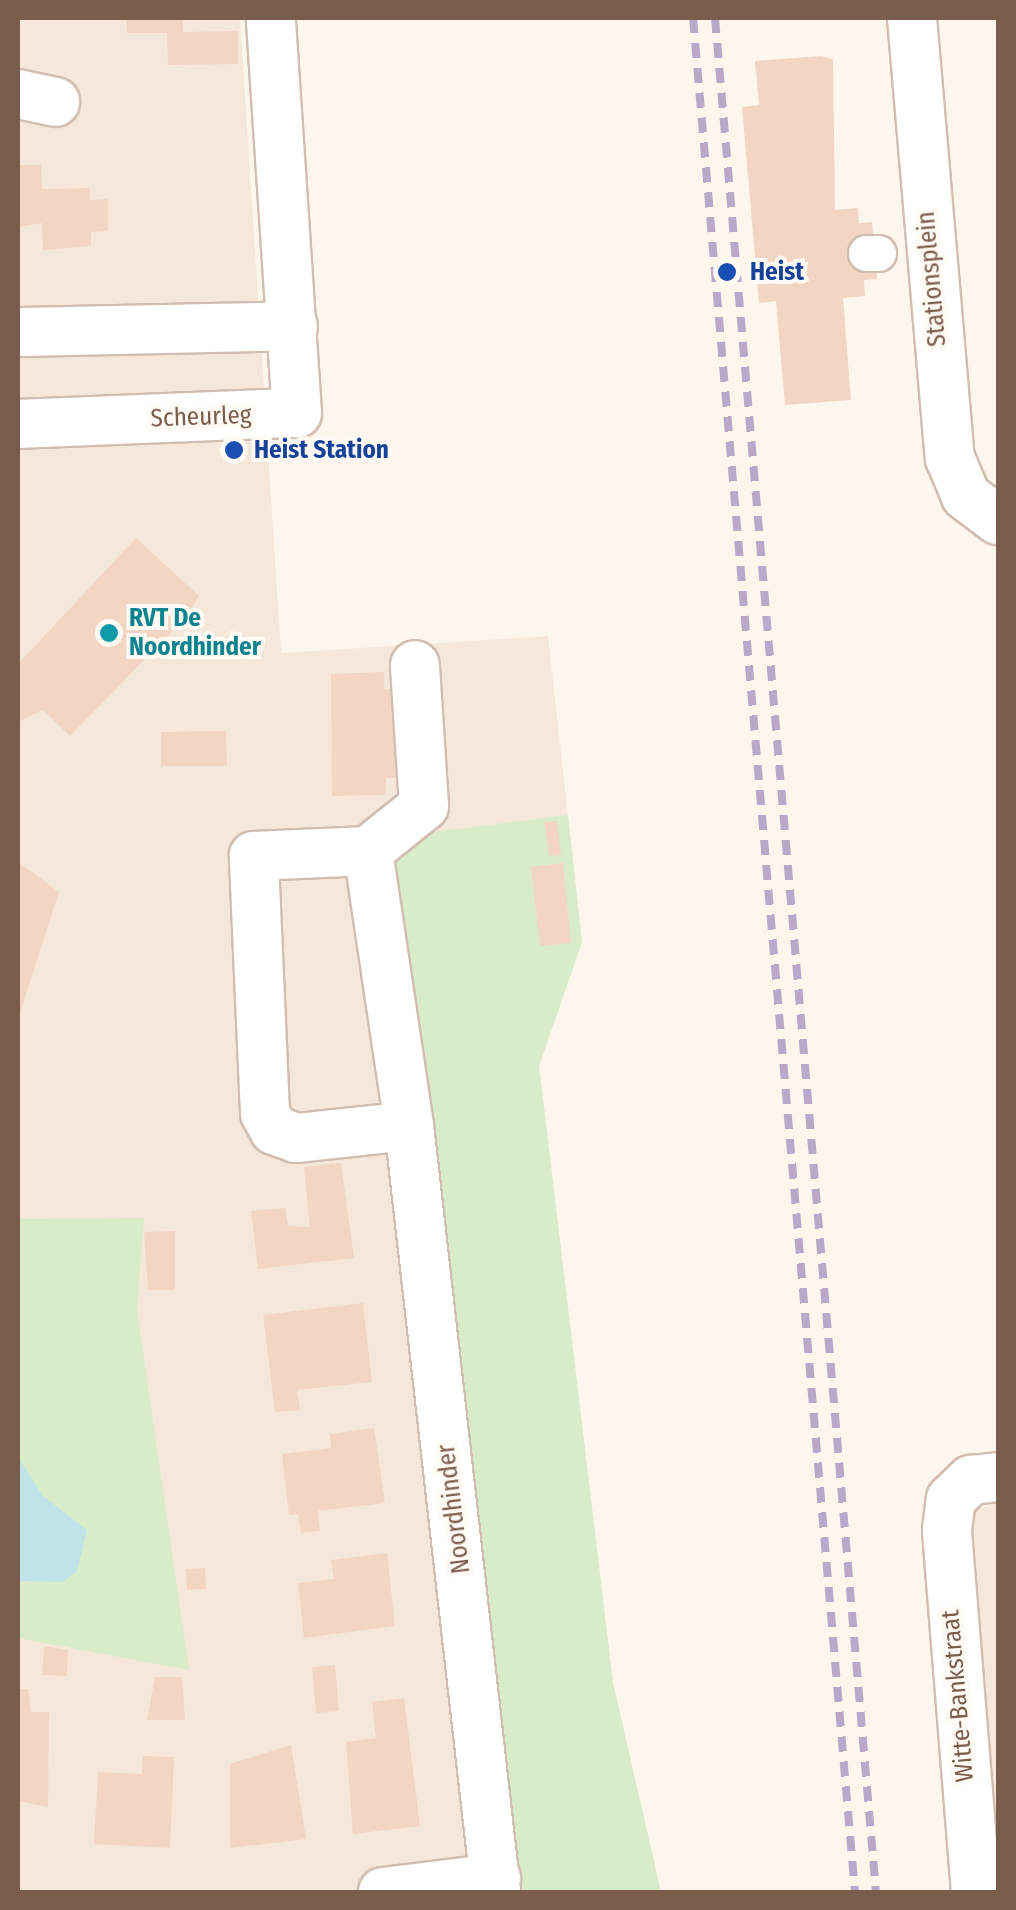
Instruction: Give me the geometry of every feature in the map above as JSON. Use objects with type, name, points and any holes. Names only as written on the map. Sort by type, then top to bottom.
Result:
[{"type":"street","name":"Scheurleg","points":[[18,424],[297,412],[271,18]]},
{"type":"street","name":"Stationsplein","points":[[912,18],[950,458],[966,496],[998,520]]},
{"type":"street","points":[[18,332],[292,326]]},
{"type":"street","points":[[409,1126],[296,1138],[274,1130],[265,1113],[254,856],[368,851],[424,806],[415,664]]},
{"type":"street","name":"Noordhinder","points":[[368,851],[409,1126],[496,1885]]},
{"type":"street","name":"Witte-Bankstraat","points":[[976,1892],[952,1654],[951,1500],[971,1480],[998,1476]]},
{"type":"street","points":[[383,1892],[496,1885]]},
{"type":"shaded area","points":[[18,18],[240,18],[281,653],[548,636],[582,942],[539,1066],[613,1683],[661,1892],[18,1892]]},
{"type":"shaded area","points":[[998,1502],[998,1892],[932,1527]]},
{"type":"green space","points":[[568,815],[582,942],[539,1066],[613,1683],[661,1892],[516,1892],[393,849],[410,835]]},
{"type":"green space","points":[[144,1218],[137,1309],[189,1670],[18,1638],[18,1219]]},
{"type":"water","points":[[18,1457],[43,1496],[87,1530],[77,1571],[63,1582],[18,1581]]},
{"type":"building","points":[[127,18],[183,18],[183,32],[238,31],[238,64],[168,65],[167,33],[127,33]]},
{"type":"building","points":[[821,56],[833,59],[835,210],[858,208],[859,223],[872,222],[877,279],[864,280],[865,296],[843,298],[851,400],[785,405],[776,301],[759,303],[742,107],[759,105],[755,61]]},
{"type":"building","points":[[18,165],[41,165],[42,189],[90,188],[90,200],[108,199],[108,231],[91,232],[91,246],[43,250],[42,223],[18,227]]},
{"type":"building","name":"RVT De Noordhinder","points":[[136,538],[199,596],[187,616],[70,736],[43,710],[18,722],[18,664]]},
{"type":"building","points":[[384,672],[384,689],[399,689],[401,777],[386,778],[385,795],[332,796],[331,674]]},
{"type":"building","points":[[226,731],[227,766],[161,766],[161,732]]},
{"type":"building","points":[[557,821],[561,855],[549,856],[544,822]]},
{"type":"building","points":[[18,862],[59,892],[18,1019]]},
{"type":"building","points":[[563,863],[571,943],[540,946],[531,867]]},
{"type":"building","points":[[341,1163],[354,1258],[258,1269],[251,1211],[285,1208],[288,1226],[310,1227],[304,1167]]},
{"type":"building","points":[[175,1231],[175,1290],[148,1290],[144,1232]]},
{"type":"building","points":[[363,1303],[372,1382],[297,1390],[300,1410],[275,1412],[263,1315]]},
{"type":"building","points":[[374,1428],[385,1503],[318,1511],[320,1531],[301,1533],[298,1514],[289,1515],[282,1454],[331,1448],[330,1434]]},
{"type":"building","points":[[387,1553],[395,1626],[304,1638],[298,1583],[334,1579],[331,1560]]},
{"type":"building","points":[[205,1568],[206,1589],[187,1590],[186,1569]]},
{"type":"building","points":[[44,1646],[68,1650],[67,1676],[42,1675]]},
{"type":"building","points":[[335,1665],[339,1711],[316,1713],[312,1667]]},
{"type":"building","points":[[155,1677],[182,1677],[185,1720],[147,1720]]},
{"type":"building","points":[[18,1689],[28,1689],[31,1712],[49,1712],[48,1807],[18,1801]]},
{"type":"building","points":[[404,1698],[420,1826],[353,1834],[346,1742],[376,1738],[372,1702]]},
{"type":"building","points":[[291,1745],[306,1839],[230,1848],[230,1764]]},
{"type":"building","points":[[143,1756],[174,1757],[170,1848],[94,1844],[98,1772],[142,1774]]},
{"type":"railway","points":[[693,18],[855,1892]]},
{"type":"railway","points":[[715,18],[876,1892]]},
{"type":"place","name":"Heist","points":[[727,272]]},
{"type":"place","name":"Heist Station","points":[[234,450]]},
{"type":"place","name":"RVT De Noordhinder","points":[[109,633]]}]
